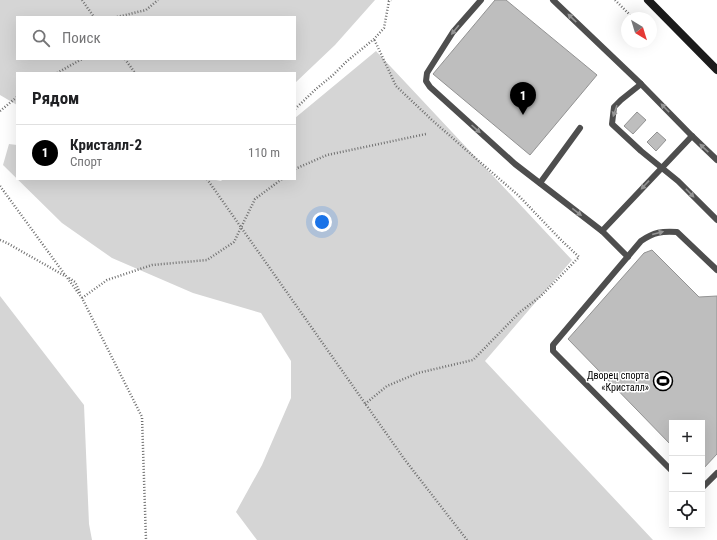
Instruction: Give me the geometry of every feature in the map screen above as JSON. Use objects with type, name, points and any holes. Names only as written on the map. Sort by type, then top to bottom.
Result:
[{"type":"main road","points":[[648,0],[717,70]]},
{"type":"lane","points":[[481,0],[453,32],[427,73],[426,81],[430,87],[515,164],[602,231],[628,257]]},
{"type":"lane","points":[[553,0],[641,84],[717,160]]},
{"type":"lane","points":[[641,84],[614,107],[612,124],[661,168],[678,181],[717,220]]},
{"type":"lane","points":[[540,183],[580,128]]},
{"type":"lane","points":[[602,231],[692,136]]},
{"type":"lane","points":[[669,468],[553,351],[553,345],[642,241],[650,236],[662,231],[677,232],[717,270]]},
{"type":"lane","points":[[705,485],[717,473]]},
{"type":"path","points":[[82,0],[93,16]]},
{"type":"path","points":[[121,16],[146,10],[158,0]]},
{"type":"path","points":[[296,108],[374,39],[384,28],[389,2],[391,0]]},
{"type":"path","points":[[615,0],[627,12]]},
{"type":"path","points":[[366,404],[387,386],[418,373],[472,360],[520,312],[541,296],[579,256],[560,239],[519,196],[396,86],[374,39]]},
{"type":"path","points":[[59,72],[80,60]]},
{"type":"path","points":[[126,60],[133,72]]},
{"type":"path","points":[[0,111],[16,99]]},
{"type":"path","points":[[296,169],[327,155],[426,134]]},
{"type":"path","points":[[209,180],[405,460],[467,540]]},
{"type":"path","points":[[82,298],[107,280],[152,265],[207,260],[234,242],[255,199],[281,180]]},
{"type":"path","points":[[0,186],[82,298]]},
{"type":"path","points":[[0,240],[74,282],[142,417],[146,540]]},
{"type":"shaded area","points":[[0,0],[375,0],[335,45],[296,82],[296,72],[16,72],[16,104],[0,95]]},
{"type":"shaded area","points":[[376,51],[572,260],[485,361],[653,540],[257,540],[236,512],[262,465],[291,398],[291,361],[261,313],[193,293],[112,258],[62,223],[18,180],[296,180],[296,117]]},
{"type":"shaded area","points":[[9,144],[16,145],[16,178],[3,165]]},
{"type":"shaded area","points":[[0,296],[84,405],[89,524],[92,540],[0,540]]},
{"type":"building","points":[[495,0],[506,0],[597,75],[530,155],[433,74]]},
{"type":"building","points":[[637,112],[646,120],[633,134],[624,126]]},
{"type":"building","points":[[657,132],[666,140],[656,151],[647,142]]},
{"type":"building","name":"Дворец спорта «Кристалл»","points":[[652,250],[699,297],[717,296],[717,454],[705,467],[705,420],[669,420],[669,443],[568,339],[644,253]]},
{"type":"place","name":"Кристалл-2","points":[[523,115]]},
{"type":"place","name":"Дворец спорта «Кристалл»","points":[[663,381]]}]
